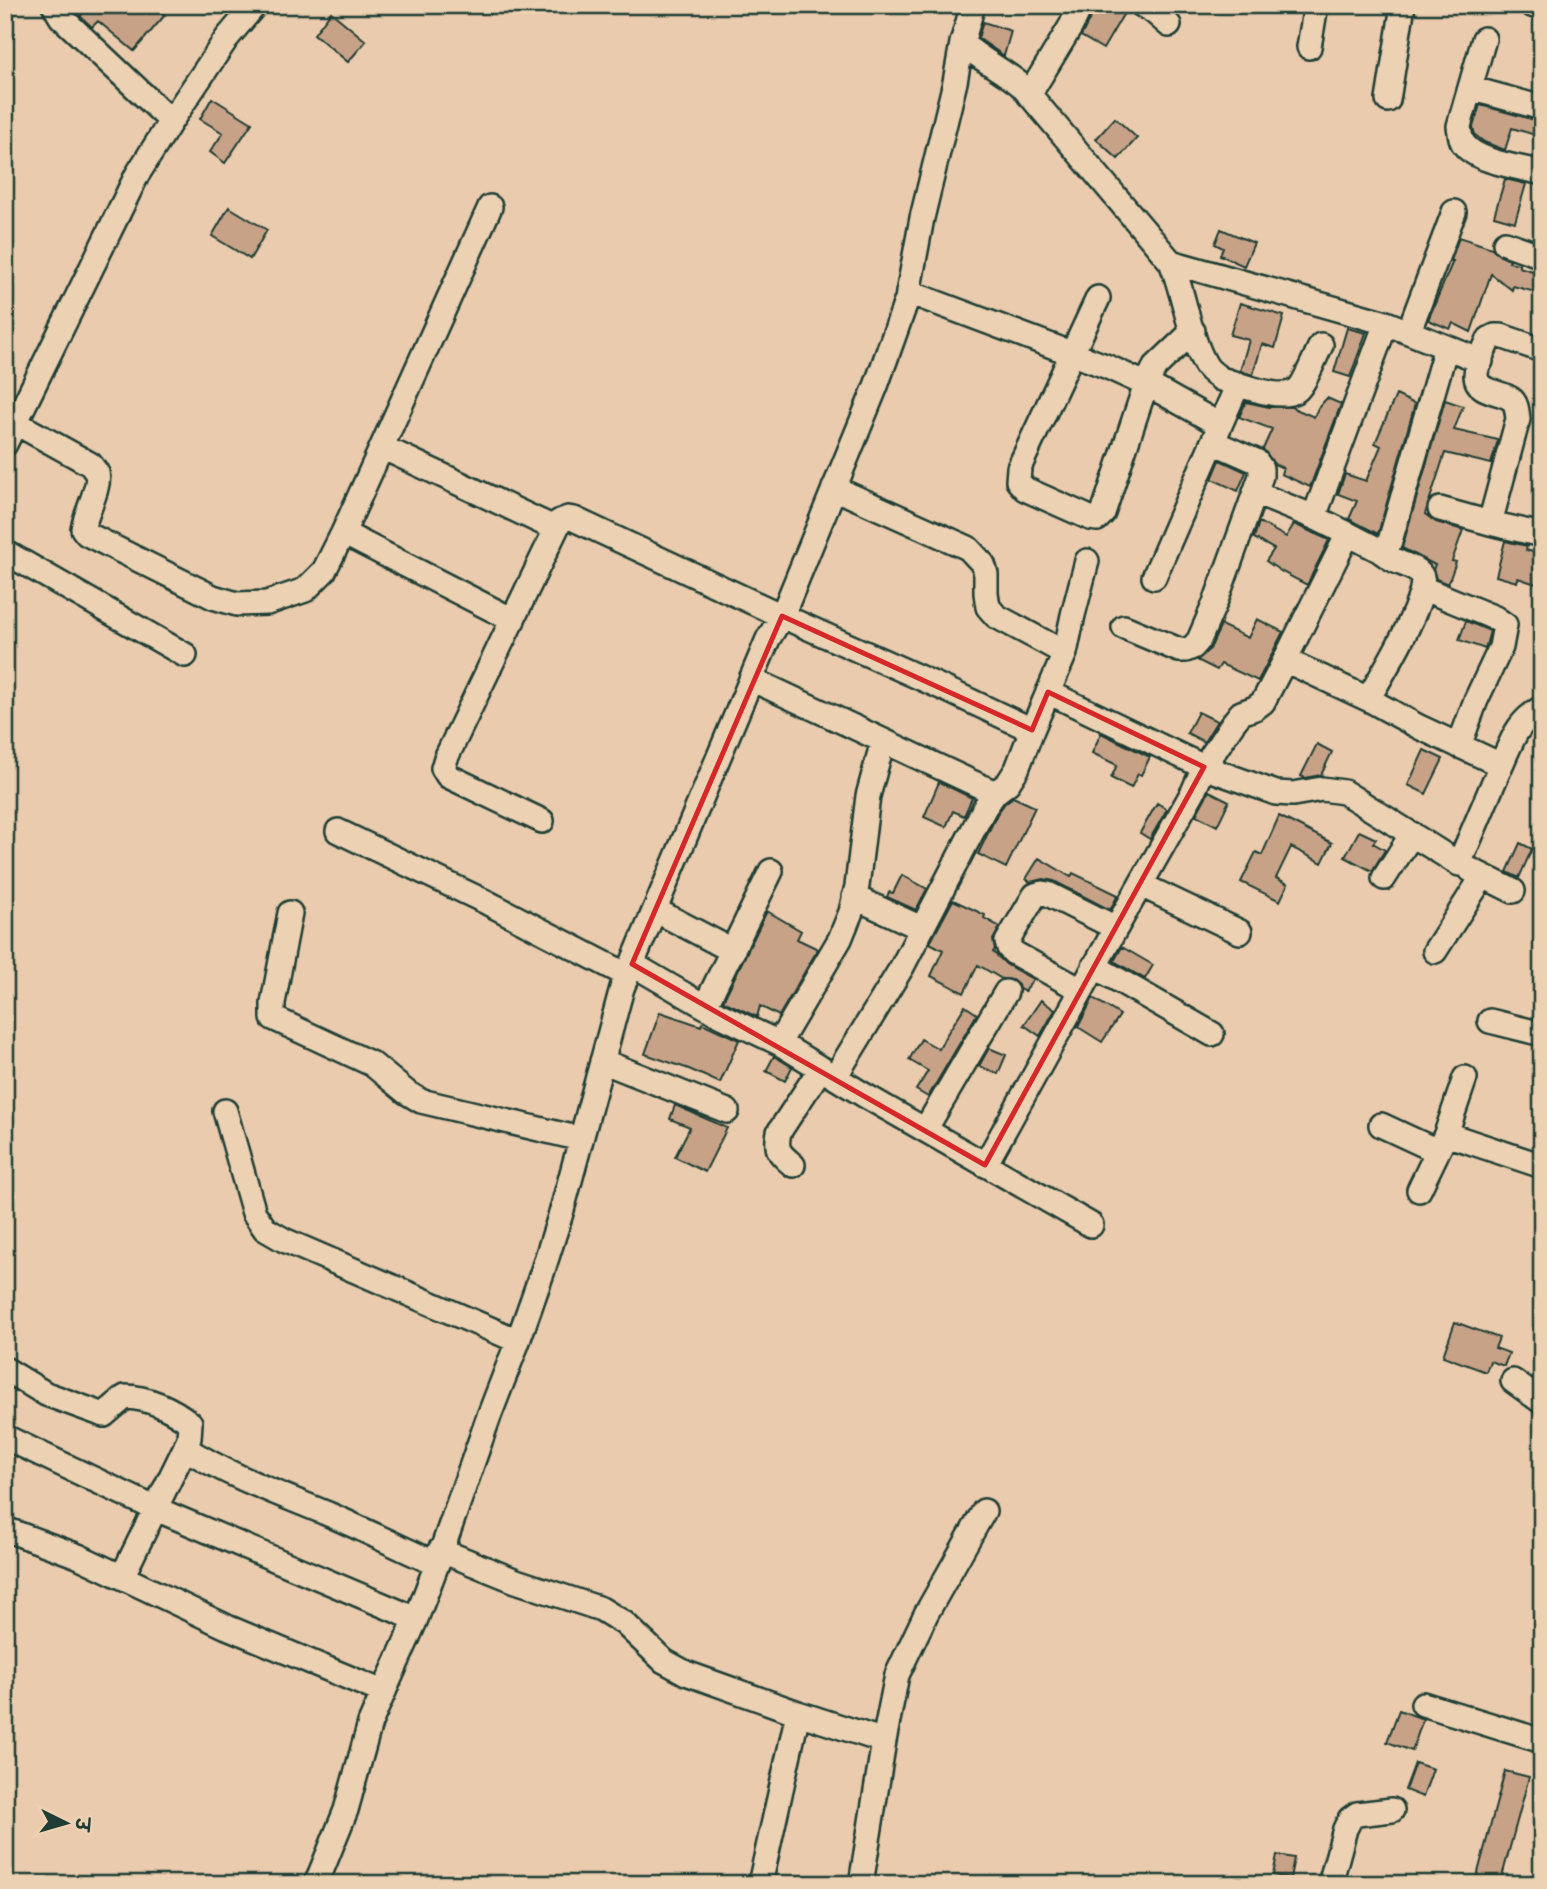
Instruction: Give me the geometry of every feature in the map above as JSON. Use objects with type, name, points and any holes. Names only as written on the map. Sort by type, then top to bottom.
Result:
[{"type":"street","points":[[54,5],[61,17],[172,121]]},
{"type":"street","points":[[5,444],[137,175],[228,38],[255,5]]},
{"type":"street","points":[[1029,95],[1081,5]]},
{"type":"street","points":[[1142,5],[1169,25]]},
{"type":"street","points":[[1309,47],[1316,5]]},
{"type":"street","points":[[1388,100],[1403,5]]},
{"type":"street","points":[[1532,5],[1542,9]]},
{"type":"street","points":[[316,1884],[346,1810],[370,1723],[416,1619],[518,1341],[562,1210],[629,969],[768,639],[782,616],[876,386],[908,292],[922,218],[955,82],[968,9]]},
{"type":"street","points":[[1484,39],[1459,126],[1461,140],[1478,156],[1542,173]]},
{"type":"street","points":[[962,43],[979,58],[1002,70],[1022,86],[1171,262],[1205,366],[1221,379],[1274,394],[1288,394],[1299,389],[1321,345]]},
{"type":"street","points":[[1470,88],[1542,108]]},
{"type":"street","points":[[16,423],[90,464],[97,472],[98,482],[84,521],[83,529],[88,534],[213,597],[237,604],[267,603],[305,590],[324,571],[343,533],[490,206]]},
{"type":"street","points":[[1409,331],[1454,212]]},
{"type":"street","points":[[1505,243],[1542,256]]},
{"type":"street","points":[[1171,262],[1386,323],[1480,361]]},
{"type":"street","points":[[908,292],[1146,384],[1256,461],[1261,468],[1255,494],[1215,603],[1193,648],[1179,650],[1124,627]]},
{"type":"street","points":[[1098,298],[1019,468],[1018,481],[1025,489],[1080,515],[1097,519],[1103,513],[1146,384],[1155,367],[1193,331]]},
{"type":"street","points":[[1314,516],[1386,323]]},
{"type":"street","points":[[1490,523],[1518,419],[1517,407],[1510,398],[1484,388],[1478,382],[1476,376],[1480,361],[1489,339],[1495,336],[1542,350]]},
{"type":"street","points":[[1379,550],[1387,548],[1390,541],[1446,347]]},
{"type":"street","points":[[1154,577],[1238,384]]},
{"type":"street","points":[[382,447],[556,529]]},
{"type":"street","points":[[834,488],[968,548],[983,564],[988,607],[996,616],[1065,653]]},
{"type":"street","points":[[1255,494],[1314,516],[1421,575],[1422,589],[1406,634],[1368,699]]},
{"type":"street","points":[[1440,509],[1542,535]]},
{"type":"street","points":[[542,821],[448,776],[443,768],[556,529],[560,522],[568,518],[1032,730]]},
{"type":"street","points":[[343,533],[513,620]]},
{"type":"street","points":[[985,1165],[1193,792],[1204,767],[1241,713],[1263,702],[1348,534]]},
{"type":"street","points":[[5,551],[185,655]]},
{"type":"street","points":[[793,1165],[779,1152],[779,1132],[828,1072],[902,967],[985,807],[995,793],[1008,783],[1017,769],[1065,653],[1087,561]]},
{"type":"street","points":[[1422,589],[1495,618],[1504,625],[1501,647],[1459,746]]},
{"type":"street","points":[[1284,660],[1501,765]]},
{"type":"street","points":[[751,679],[995,793]]},
{"type":"street","points":[[1048,692],[1204,767],[1276,793],[1293,794],[1322,789],[1343,792],[1459,864],[1513,891]]},
{"type":"street","points":[[1459,864],[1518,727],[1527,717],[1542,708]]},
{"type":"street","points":[[779,1043],[840,939],[851,912],[868,796],[883,741]]},
{"type":"street","points":[[338,831],[779,1043],[1091,1225]]},
{"type":"street","points":[[1384,878],[1412,834]]},
{"type":"street","points":[[711,995],[771,872]]},
{"type":"street","points":[[1435,951],[1483,876]]},
{"type":"street","points":[[1141,885],[1240,932]]},
{"type":"street","points":[[1081,990],[1014,953],[1007,942],[1035,895],[1042,893],[1116,928]]},
{"type":"street","points":[[854,897],[921,928]]},
{"type":"street","points":[[654,910],[733,951]]},
{"type":"street","points":[[290,913],[273,1003],[273,1018],[372,1064],[405,1092],[421,1101],[581,1139]]},
{"type":"street","points":[[1094,966],[1212,1034]]},
{"type":"street","points":[[925,1130],[1006,992]]},
{"type":"street","points":[[1490,1021],[1542,1034]]},
{"type":"street","points":[[602,1061],[727,1111]]},
{"type":"street","points":[[1419,1189],[1441,1143],[1465,1078]]},
{"type":"street","points":[[225,1111],[254,1213],[265,1229],[284,1240],[518,1341]]},
{"type":"street","points":[[1381,1125],[1441,1143],[1542,1166]]},
{"type":"street","points":[[5,1369],[46,1394],[104,1415],[125,1397],[136,1397],[179,1414],[190,1423],[185,1448],[122,1577]]},
{"type":"street","points":[[1513,1381],[1542,1402]]},
{"type":"street","points":[[5,1437],[156,1508],[416,1619]]},
{"type":"street","points":[[185,1448],[231,1473],[337,1518],[439,1557],[601,1609],[624,1623],[664,1661],[686,1673],[884,1741]]},
{"type":"street","points":[[860,1884],[897,1675],[926,1614],[984,1511]]},
{"type":"street","points":[[5,1529],[78,1556],[227,1627],[383,1692]]},
{"type":"street","points":[[1423,1704],[1542,1741]]},
{"type":"street","points":[[760,1884],[798,1713]]},
{"type":"street","points":[[1330,1884],[1350,1819],[1357,1814],[1392,1810]]},
{"type":"highlighted area","points":[[782,616],[1032,730],[1048,692],[1204,767],[985,1165],[632,964]]},
{"type":"building","points":[[80,5],[153,5],[165,15],[134,51],[98,21],[92,27],[80,16],[86,10]]},
{"type":"building","points":[[1097,5],[1112,5],[1124,13],[1103,49],[1081,36]]},
{"type":"building","points":[[331,12],[366,41],[348,62],[314,34]]},
{"type":"building","points":[[983,22],[1011,31],[1004,56],[978,38]]},
{"type":"building","points":[[212,98],[252,123],[225,163],[210,152],[223,133],[200,119]]},
{"type":"building","points":[[1480,105],[1542,122],[1542,137],[1512,128],[1505,150],[1484,142],[1475,135],[1473,127]]},
{"type":"building","points":[[1115,118],[1137,138],[1118,159],[1096,139]]},
{"type":"building","points":[[1505,179],[1526,184],[1515,222],[1494,216]]},
{"type":"building","points":[[229,207],[267,230],[250,259],[212,236]]},
{"type":"building","points":[[1221,229],[1254,243],[1244,266],[1220,255],[1223,248],[1215,244]]},
{"type":"building","points":[[1459,237],[1492,248],[1500,256],[1510,260],[1509,262],[1542,274],[1542,294],[1513,286],[1512,290],[1491,274],[1471,332],[1453,323],[1450,329],[1428,320],[1453,261]]},
{"type":"building","points":[[1240,303],[1284,316],[1275,348],[1262,344],[1253,375],[1240,371],[1249,340],[1230,335]]},
{"type":"building","points":[[1347,328],[1366,333],[1350,377],[1334,372]]},
{"type":"building","points":[[1396,395],[1415,404],[1378,534],[1349,519],[1357,501],[1338,494],[1345,474],[1366,481],[1381,446],[1375,443]]},
{"type":"building","points":[[1327,398],[1341,404],[1310,487],[1281,474],[1283,468],[1274,464],[1263,449],[1272,429],[1239,417],[1246,402],[1269,407],[1291,407],[1314,417]]},
{"type":"building","points":[[1445,400],[1463,406],[1454,430],[1498,440],[1491,464],[1445,453],[1425,514],[1436,522],[1463,530],[1452,561],[1456,562],[1448,584],[1436,579],[1433,569],[1435,565],[1402,548]]},
{"type":"building","points":[[1220,460],[1246,472],[1238,491],[1212,479]]},
{"type":"building","points":[[1259,522],[1286,537],[1294,524],[1329,540],[1307,585],[1266,561],[1274,549],[1254,538]]},
{"type":"building","points":[[1505,541],[1527,546],[1526,550],[1542,555],[1542,586],[1518,578],[1517,582],[1496,576]]},
{"type":"building","points":[[1257,619],[1283,632],[1258,681],[1221,664],[1217,670],[1197,660],[1210,649],[1221,625],[1248,638]]},
{"type":"building","points":[[1466,621],[1490,631],[1485,649],[1459,640]]},
{"type":"building","points":[[1198,712],[1217,721],[1204,742],[1187,733]]},
{"type":"building","points":[[1101,733],[1150,757],[1131,788],[1111,778],[1117,765],[1092,753]]},
{"type":"building","points":[[1317,744],[1332,752],[1321,775],[1305,778],[1301,776]]},
{"type":"building","points":[[1424,750],[1443,759],[1426,794],[1408,785]]},
{"type":"building","points":[[939,782],[972,798],[964,816],[953,811],[946,827],[924,817]]},
{"type":"building","points":[[1209,791],[1229,801],[1217,826],[1196,815]]},
{"type":"building","points":[[1013,797],[1035,807],[1006,868],[978,854],[997,814]]},
{"type":"building","points":[[1157,803],[1167,809],[1150,839],[1140,833]]},
{"type":"building","points":[[1279,816],[1332,843],[1322,863],[1291,847],[1276,878],[1288,884],[1280,901],[1241,882],[1256,852],[1262,855]]},
{"type":"building","points":[[1359,831],[1376,839],[1373,843],[1385,850],[1372,871],[1345,857]]},
{"type":"building","points":[[1520,843],[1532,849],[1519,878],[1507,872]]},
{"type":"building","points":[[1039,858],[1071,877],[1073,873],[1118,895],[1110,910],[1054,881],[1044,879],[1030,882],[1026,879]]},
{"type":"building","points":[[902,875],[927,889],[916,910],[887,897],[889,892],[893,893]]},
{"type":"building","points":[[953,900],[985,915],[984,918],[1000,927],[993,940],[993,952],[1007,965],[1033,979],[1025,992],[1012,980],[1002,979],[978,965],[964,993],[931,976],[943,950],[930,943]]},
{"type":"building","points":[[767,911],[801,931],[797,939],[818,949],[779,1016],[760,1006],[757,1017],[723,1001]]},
{"type":"building","points":[[1122,947],[1153,965],[1145,979],[1114,961]]},
{"type":"building","points":[[1093,998],[1120,1015],[1102,1042],[1078,1027]]},
{"type":"building","points":[[1041,1000],[1055,1010],[1040,1036],[1024,1025]]},
{"type":"building","points":[[965,1006],[977,1014],[928,1097],[916,1090],[928,1071],[909,1060],[921,1039],[939,1049]]},
{"type":"building","points":[[660,1012],[701,1026],[702,1023],[739,1040],[720,1083],[645,1054]]},
{"type":"building","points":[[989,1048],[1006,1055],[998,1074],[979,1066]]},
{"type":"building","points":[[774,1056],[792,1067],[785,1081],[766,1071]]},
{"type":"building","points":[[675,1105],[727,1128],[705,1172],[675,1157],[690,1127],[670,1119]]},
{"type":"building","points":[[1455,1322],[1499,1338],[1495,1348],[1509,1353],[1504,1366],[1490,1361],[1486,1372],[1443,1356]]},
{"type":"building","points":[[1399,1710],[1423,1719],[1412,1751],[1387,1742]]},
{"type":"building","points":[[1415,1763],[1433,1769],[1423,1797],[1405,1790]]},
{"type":"building","points":[[1505,1771],[1529,1777],[1500,1884],[1491,1884],[1476,1880]]},
{"type":"building","points":[[1277,1855],[1294,1858],[1290,1878],[1273,1875]]}]
